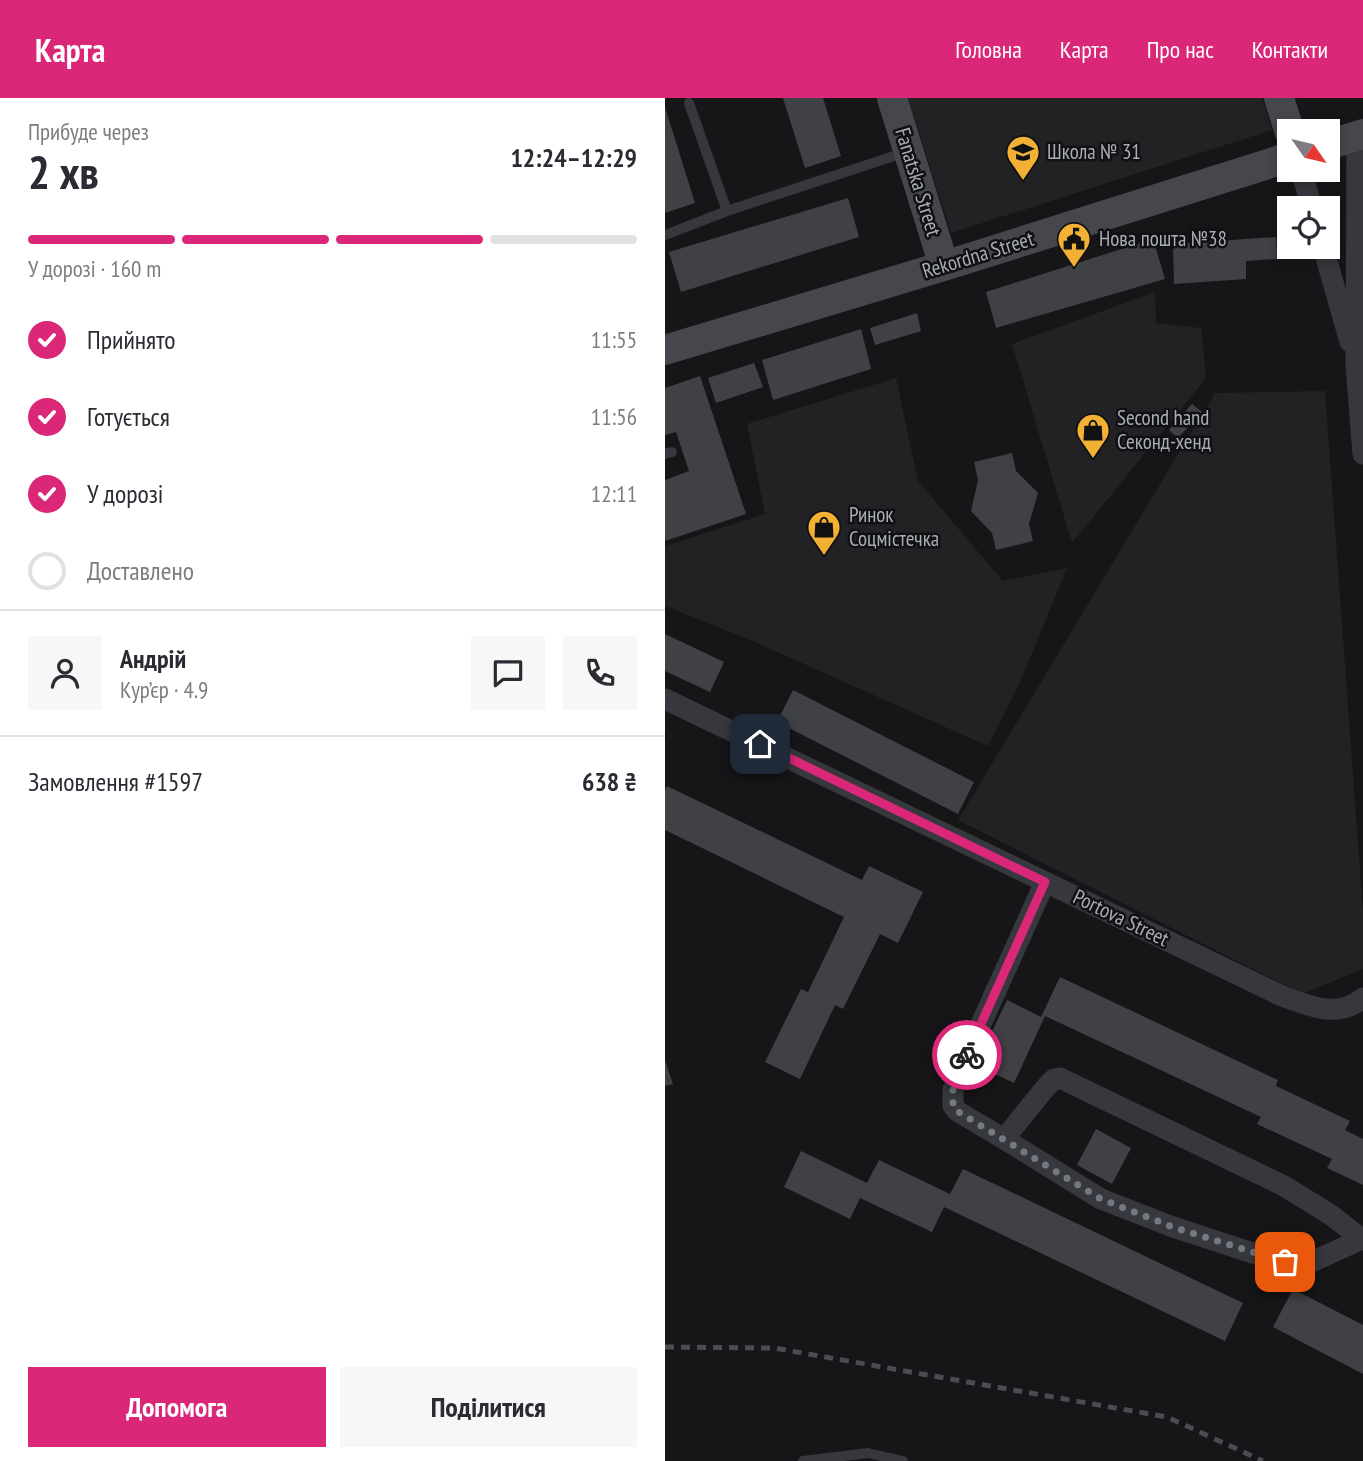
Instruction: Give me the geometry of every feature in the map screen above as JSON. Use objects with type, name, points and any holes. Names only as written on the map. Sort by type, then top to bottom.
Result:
[{"type":"street","name":"Fanatska Street","points":[[892,98],[944,266]]},
{"type":"street","points":[[1279,98],[1286,119]]},
{"type":"street","points":[[1341,141],[1360,135],[1356,365],[1363,453]]},
{"type":"street","name":"Rekordna Street","points":[[665,350],[1277,161]]},
{"type":"street","points":[[1325,259],[1356,365]]},
{"type":"street","name":"Portova Street","points":[[665,699],[1291,999],[1310,1007],[1335,1011],[1360,1008]]},
{"type":"street","points":[[1004,1139],[1047,1086],[1054,1079],[1061,1078],[1284,1186],[1331,1215],[1362,1240],[1307,1264],[1274,1259],[1173,1227],[1101,1199],[957,1111],[953,1106],[953,1090],[958,1075],[1045,882]]},
{"type":"lane","points":[[689,103],[727,211]]},
{"type":"lane","points":[[665,234],[908,152]]},
{"type":"lane","points":[[803,1461],[868,1454],[903,1461]]},
{"type":"shaded area","name":"Школа № 31","points":[[908,98],[1262,98],[1272,130],[951,233]]},
{"type":"shaded area","name":"Second hand Секонд-хенд","points":[[1155,292],[1156,323],[1201,328],[1206,378],[1072,543],[1012,344]]},
{"type":"shaded area","name":"Ринок Соцмістечка","points":[[896,378],[918,481],[1003,581],[1067,568],[1021,680],[988,746],[748,639],[665,606],[665,546],[765,514],[747,424]]},
{"type":"shaded area","points":[[1325,391],[1363,912],[1363,969],[1302,994],[958,820],[1215,393]]},
{"type":"building","points":[[783,98],[823,98],[841,156],[805,168]]},
{"type":"building","points":[[665,107],[695,203],[665,213]]},
{"type":"building","points":[[848,198],[859,237],[681,292],[669,252]]},
{"type":"building","points":[[1276,237],[1277,259],[1246,261],[1246,279],[1174,284],[1173,244]]},
{"type":"building","points":[[1153,239],[1165,279],[996,328],[986,292]]},
{"type":"building","points":[[917,313],[921,331],[875,345],[870,328]]},
{"type":"building","points":[[861,329],[871,369],[773,400],[762,360]]},
{"type":"building","points":[[754,363],[763,387],[716,403],[708,378]]},
{"type":"building","points":[[700,376],[746,514],[665,541],[665,480],[689,471],[676,432],[665,435],[665,388]]},
{"type":"building","points":[[1192,404],[1202,412],[1178,438],[1169,430]]},
{"type":"building","points":[[1012,453],[1016,471],[1038,493],[1029,524],[1033,541],[996,550],[992,533],[971,511],[978,480],[974,462]]},
{"type":"building","points":[[665,634],[724,662],[710,692],[665,671]]},
{"type":"building","points":[[793,690],[974,782],[958,814],[777,722]]},
{"type":"building","points":[[667,786],[862,880],[869,866],[923,892],[898,943],[880,934],[843,1009],[835,1005],[800,1079],[765,1062],[801,989],[808,992],[844,917],[665,830]]},
{"type":"building","points":[[1060,977],[1278,1080],[1276,1086],[1350,1121],[1345,1130],[1363,1139],[1363,1185],[1327,1168],[1332,1159],[1257,1124],[1261,1117],[1045,1016],[1014,1083],[976,1065],[1007,1000],[1041,1017]]},
{"type":"building","points":[[665,1060],[673,1084],[665,1086]]},
{"type":"building","points":[[1096,1129],[1131,1148],[1112,1184],[1077,1165]]},
{"type":"building","points":[[801,1151],[867,1183],[879,1160],[950,1194],[963,1169],[1243,1303],[1225,1341],[944,1207],[932,1232],[860,1198],[850,1219],[784,1187]]},
{"type":"building","points":[[1293,1289],[1363,1325],[1363,1374],[1273,1327]]},
{"type":"railway","points":[[665,1347],[774,1348],[1167,1417],[1263,1461]]},
{"type":"way so far","points":[[967,1055],[953,1090],[953,1106],[957,1111],[1101,1199],[1173,1227],[1285,1262]]},
{"type":"place","name":"Школа № 31","points":[[1023,182]]},
{"type":"place","name":"Нова пошта №38","points":[[1074,269]]},
{"type":"place","name":"Second hand Секонд-хенд","points":[[1093,460]]},
{"type":"place","name":"Ринок Соцмістечка","points":[[824,557]]},
{"type":"route","points":[[760,744],[1045,882],[967,1055]]}]
